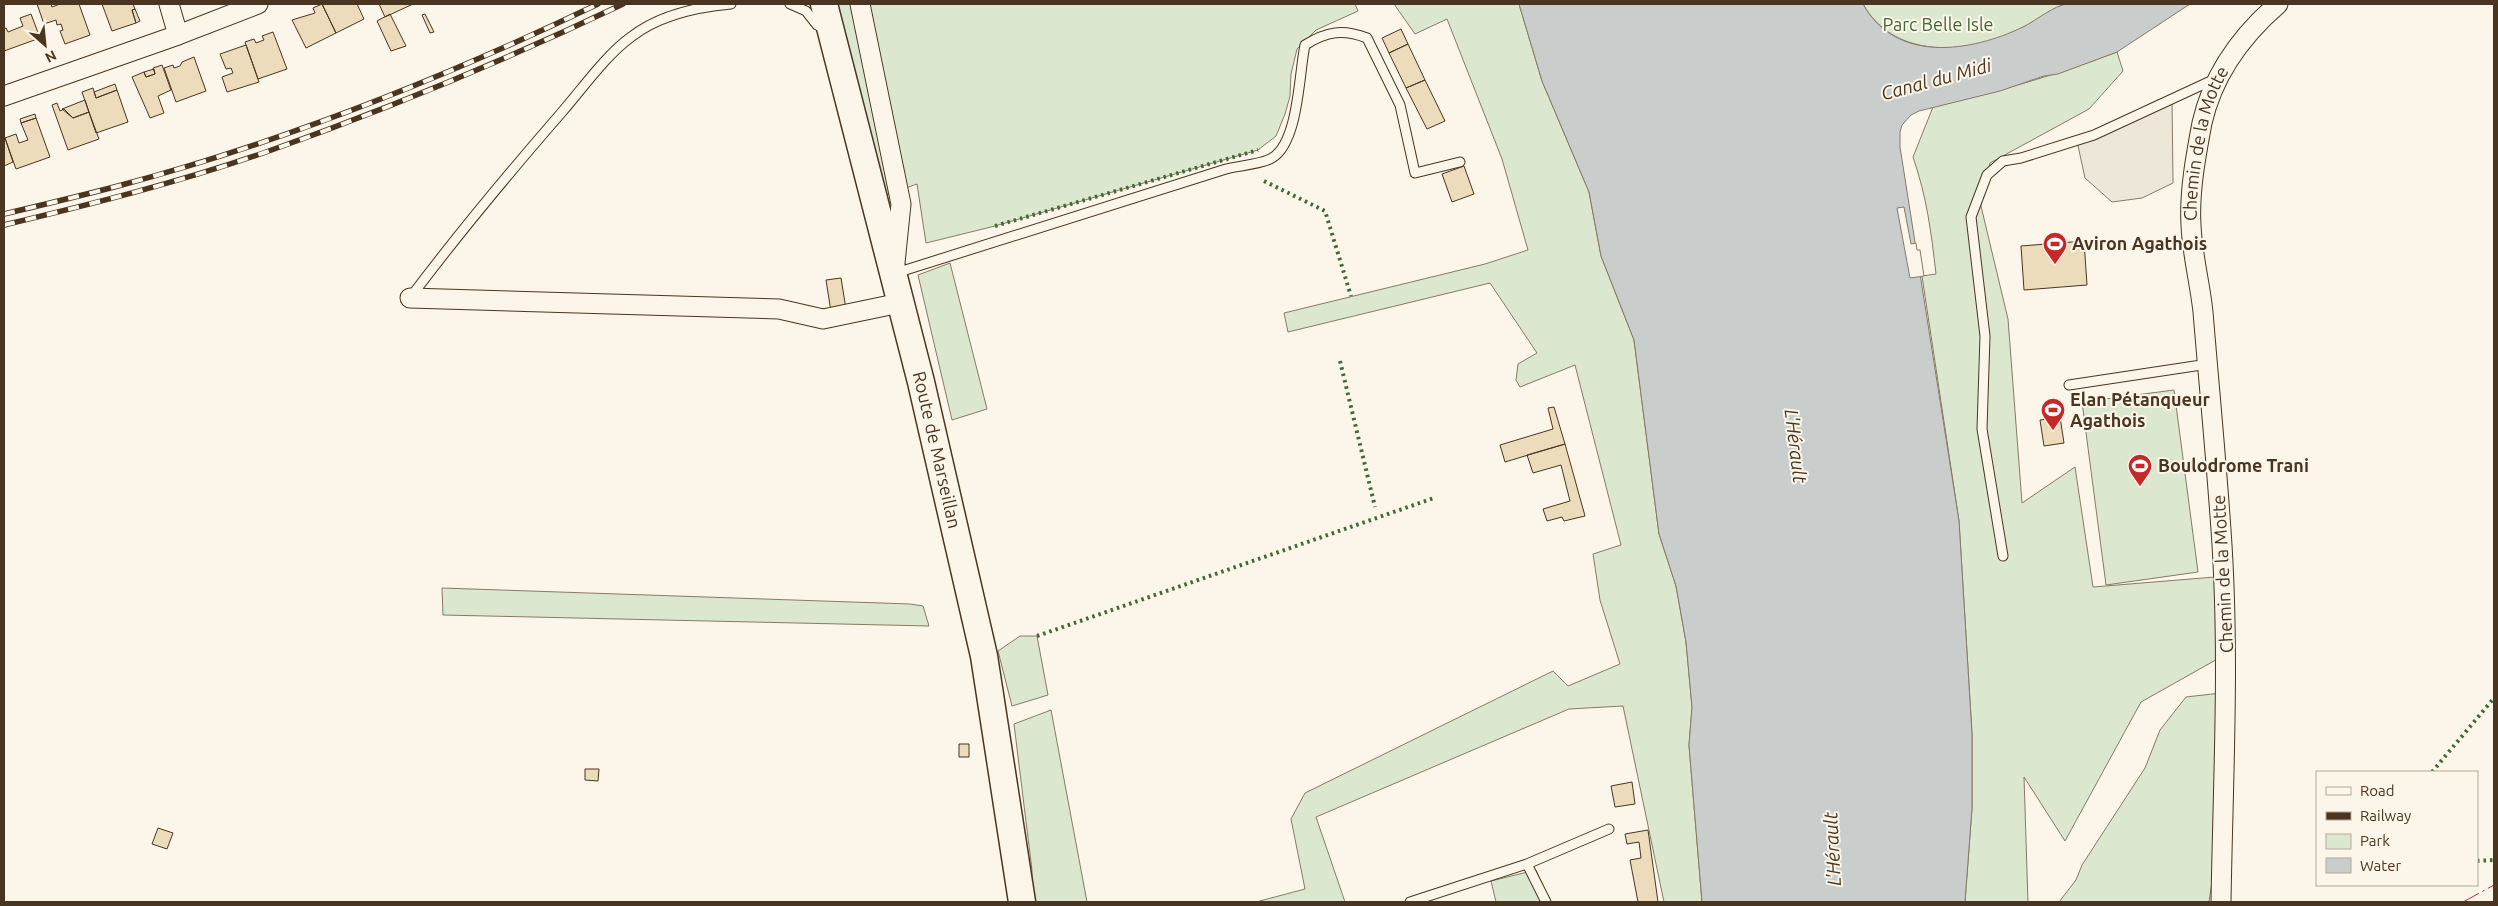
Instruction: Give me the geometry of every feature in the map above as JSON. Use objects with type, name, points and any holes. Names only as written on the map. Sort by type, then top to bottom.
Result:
[{"type":"main road","name":"Route de Marseillan","points":[[824,4],[921,382],[984,656],[1022,902]]},
{"type":"street","points":[[169,4],[178,35]]},
{"type":"street","points":[[4,96],[178,35],[258,4]]},
{"type":"street","points":[[860,4],[901,204],[894,274]]},
{"type":"street","name":"Chemin de la Motte","points":[[2221,902],[2227,724],[2226,596],[2208,364],[2191,224],[2192,193],[2202,125],[2217,78],[2229,57],[2246,35],[2278,4]]},
{"type":"street","points":[[410,298],[779,309],[823,319],[900,303]]},
{"type":"lane","points":[[410,298],[523,156],[631,36],[667,18],[700,6],[731,4]]},
{"type":"lane","points":[[790,4],[806,11],[817,25],[831,31]]},
{"type":"lane","points":[[894,274],[1226,169],[1272,158],[1285,141],[1295,116],[1305,45],[1322,34],[1351,32],[1367,38],[1400,105],[1415,174],[1460,162]]},
{"type":"lane","points":[[2003,556],[1982,429],[1985,336],[1971,217],[1987,175],[2004,161],[2021,158],[2094,135],[2217,78]]},
{"type":"lane","points":[[2069,385],[2208,364]]},
{"type":"lane","points":[[1410,902],[1527,864],[1609,830]]},
{"type":"lane","points":[[1527,864],[1546,902]]},
{"type":"green space","points":[[834,4],[1355,4],[1358,11],[1316,30],[1297,49],[1291,74],[1290,96],[1285,114],[1276,136],[1258,150],[995,226],[926,243],[917,184],[881,197]]},
{"type":"green space","points":[[1394,4],[1519,4],[1542,81],[1589,192],[1601,256],[1634,340],[1659,534],[1676,586],[1686,642],[1692,707],[1689,745],[1702,902],[1664,902],[1623,706],[1569,709],[1316,817],[1345,902],[1256,902],[1305,889],[1291,819],[1305,793],[1553,671],[1568,686],[1620,664],[1600,600],[1593,554],[1621,545],[1575,365],[1520,387],[1516,380],[1518,364],[1537,353],[1490,283],[1288,332],[1284,313],[1485,264],[1528,250],[1502,159],[1447,19],[1415,34]]},
{"type":"green space","name":"Parc Belle Isle","points":[[1863,4],[2065,4],[2007,35],[1988,42],[1948,48],[1908,42],[1891,34],[1876,21]]},
{"type":"green space","points":[[2117,52],[2123,71],[2089,109],[1990,163],[1980,202],[2008,319],[2022,503],[2075,467],[2093,587],[2215,577],[2221,657],[2141,702],[2065,841],[2024,777],[2028,902],[1965,902],[1972,808],[1972,734],[1959,521],[1922,276],[1936,274],[1928,215],[1913,157],[1933,107],[2026,82]]},
{"type":"green space","points":[[950,263],[987,409],[952,420],[918,275]]},
{"type":"green space","name":"Boulodrome Trani","points":[[2174,390],[2198,572],[2106,585],[2082,402]]},
{"type":"green space","points":[[442,588],[910,604],[923,606],[929,626],[443,615]]},
{"type":"green space","points":[[1020,636],[1037,636],[1048,695],[1012,706],[998,651]]},
{"type":"green space","points":[[2221,693],[2213,875],[2209,902],[2059,902],[2076,880],[2082,865],[2145,768],[2160,730],[2186,697]]},
{"type":"green space","points":[[1051,710],[1087,902],[1032,902],[1032,870],[1014,724]]},
{"type":"green space","points":[[1536,870],[1549,902],[1496,902],[1491,881]]},
{"type":"shaded area","points":[[2172,99],[2173,183],[2142,198],[2112,202],[2085,178],[2077,141]]},
{"type":"water","points":[[1519,4],[1863,4],[1877,23],[1895,36],[1914,44],[1958,47],[2003,36],[2023,27],[2057,7],[2067,4],[2190,4],[2117,52],[2058,74],[2044,76],[2000,91],[1919,111],[1911,115],[1902,125],[1900,132],[1900,147],[1959,521],[1972,734],[1972,808],[1965,902],[1702,902],[1689,745],[1692,707],[1686,642],[1676,586],[1659,534],[1634,340],[1601,256],[1589,192],[1542,81]]},
{"type":"pier","points":[[1904,207],[1911,244],[1916,243],[1917,250],[1920,250],[1924,276],[1910,278],[1897,208]]},
{"type":"building","points":[[37,4],[51,4],[52,7],[60,4],[79,4],[90,35],[65,44],[60,31],[63,30],[61,24],[57,25],[56,20],[44,24]]},
{"type":"building","points":[[102,4],[133,4],[135,9],[132,10],[136,23],[112,31]]},
{"type":"building","points":[[322,4],[336,33],[306,48],[292,20],[315,13],[313,8]]},
{"type":"building","points":[[322,4],[357,4],[364,19],[336,33]]},
{"type":"building","points":[[379,4],[413,4],[385,17]]},
{"type":"building","points":[[135,9],[140,21],[136,23],[132,10]]},
{"type":"building","points":[[31,14],[40,38],[4,51],[4,29],[6,28],[8,32],[23,26],[20,18]]},
{"type":"building","points":[[390,14],[406,46],[391,51],[377,21]]},
{"type":"building","points":[[425,14],[434,32],[430,33],[422,15]]},
{"type":"building","points":[[1401,29],[1408,44],[1389,53],[1382,38]]},
{"type":"building","points":[[273,32],[287,69],[258,79],[245,42],[254,39],[256,43],[264,40],[262,36]]},
{"type":"building","points":[[1408,44],[1425,80],[1406,88],[1389,53]]},
{"type":"building","points":[[246,45],[259,82],[227,92],[222,77],[233,73],[231,68],[226,69],[220,54]]},
{"type":"building","points":[[194,57],[206,91],[176,102],[164,68],[173,65],[174,68],[180,66],[182,62]]},
{"type":"building","points":[[162,65],[171,90],[158,96],[164,113],[150,118],[132,77],[144,72],[146,77],[155,74],[153,68]]},
{"type":"building","points":[[154,69],[155,74],[146,77],[144,72]]},
{"type":"building","points":[[1425,80],[1445,121],[1427,129],[1406,88]]},
{"type":"building","points":[[115,84],[117,90],[96,98],[94,92]]},
{"type":"building","points":[[93,88],[96,98],[117,90],[128,122],[96,133],[82,92]]},
{"type":"building","points":[[85,100],[89,112],[73,118],[62,109]]},
{"type":"building","points":[[57,103],[60,111],[64,109],[73,118],[89,112],[99,139],[68,150],[52,105]]},
{"type":"building","points":[[35,114],[36,118],[21,123],[20,119]]},
{"type":"building","points":[[36,118],[50,157],[16,169],[5,138],[16,134],[19,143],[28,140],[21,123]]},
{"type":"building","points":[[4,135],[13,162],[4,166]]},
{"type":"building","points":[[1464,166],[1474,194],[1452,202],[1442,174]]},
{"type":"building","points":[[2084,241],[2087,285],[2024,290],[2021,246]]},
{"type":"building","points":[[841,278],[846,309],[831,312],[826,280]]},
{"type":"building","points":[[1554,407],[1565,444],[1505,462],[1500,445],[1553,429],[1548,408]]},
{"type":"building","points":[[2060,417],[2064,443],[2044,446],[2040,420]]},
{"type":"building","points":[[1565,444],[1585,516],[1564,521],[1562,517],[1547,521],[1543,509],[1570,501],[1561,465],[1533,473],[1527,455]]},
{"type":"building","points":[[959,744],[969,744],[969,757],[959,757]]},
{"type":"building","points":[[585,769],[599,769],[598,781],[585,780]]},
{"type":"building","points":[[1632,782],[1635,804],[1615,807],[1611,786]]},
{"type":"building","points":[[158,828],[173,833],[167,849],[152,844]]},
{"type":"building","points":[[1648,830],[1658,902],[1638,902],[1630,860],[1641,858],[1639,842],[1627,844],[1625,834]]},
{"type":"railway","points":[[4,214],[104,190],[180,169],[302,129],[422,83],[598,4]]},
{"type":"railway","points":[[4,225],[136,192],[266,152],[357,119],[446,83],[535,45],[623,4]]},
{"type":"hedge","points":[[995,226],[1258,150]]},
{"type":"hedge","points":[[1264,181],[1325,211],[1351,296]]},
{"type":"hedge","points":[[1340,361],[1375,507]]},
{"type":"hedge","points":[[1037,636],[1434,498]]},
{"type":"hedge","points":[[2433,771],[2494,698]]},
{"type":"hedge","points":[[2478,861],[2494,860]]},
{"type":"power","points":[[2463,902],[2494,885]]},
{"type":"place","name":"Aviron Agathois","points":[[2055,265]]},
{"type":"place","name":"Elan Pétanqueur Agathois","points":[[2053,431]]},
{"type":"place","name":"Boulodrome Trani","points":[[2140,487]]},
{"type":"water label","name":"Canal du Midi","points":[[1936,79]]},
{"type":"water label","name":"L'Hérault","points":[[1796,446]]},
{"type":"water label","name":"L'Hérault","points":[[1832,849]]}]
